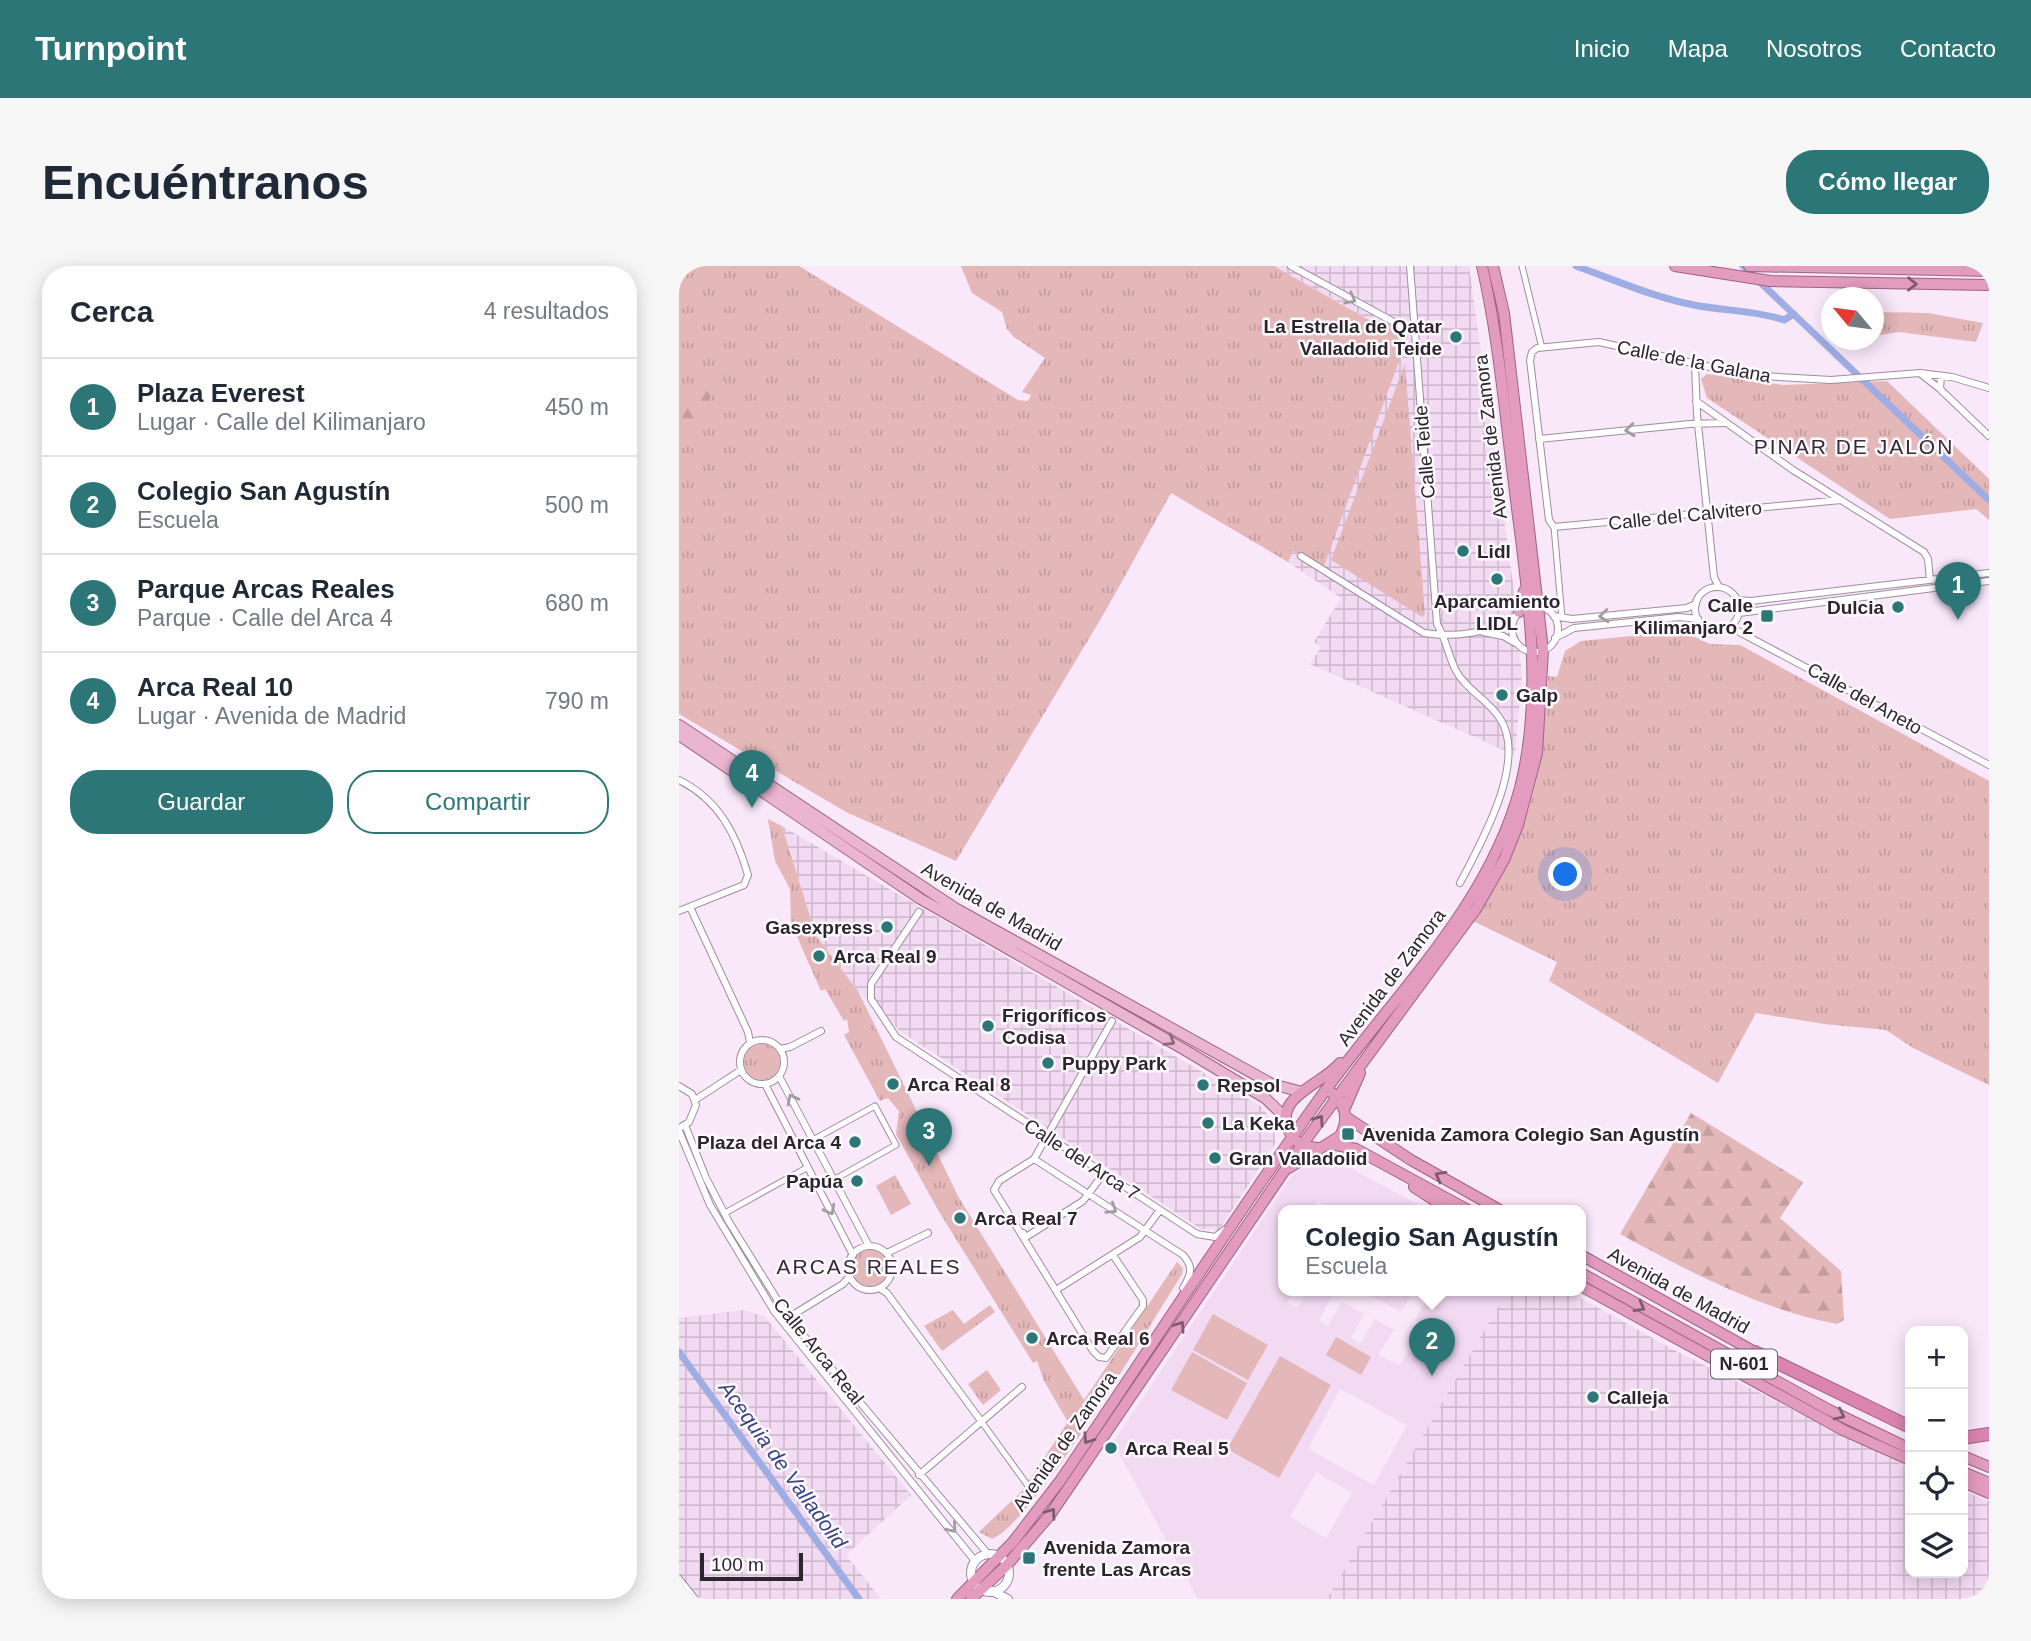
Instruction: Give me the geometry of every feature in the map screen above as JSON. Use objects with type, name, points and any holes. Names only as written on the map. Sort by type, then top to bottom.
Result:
[{"type":"highway","name":"Avenida de Zamora","points":[[1402,999],[1464,926],[1504,860],[1529,791],[1537,753],[1543,674],[1495,330],[1482,266]]},
{"type":"highway","name":"Avenida de Zamora","points":[[1493,266],[1504,313],[1530,583]]},
{"type":"highway","points":[[1499,266],[1504,313]]},
{"type":"highway","points":[[1675,266],[1770,281],[1989,285]]},
{"type":"highway","points":[[1749,266],[1959,268],[1989,271]]},
{"type":"highway","points":[[1530,583],[1534,611]]},
{"type":"highway","name":"Avenida de Zamora","points":[[971,1599],[1003,1561],[1060,1481],[1247,1203],[1297,1141],[1467,906],[1509,822],[1528,751],[1532,669],[1538,646]]},
{"type":"highway","points":[[1318,1148],[1297,1141],[1286,1118],[1289,1104],[1336,1068],[1371,1022],[1402,999]]},
{"type":"highway","points":[[1283,1171],[1318,1148],[1331,1144],[1340,1136],[1345,1113],[1363,1068],[1402,999]]},
{"type":"highway","points":[[1305,1090],[1331,1093],[1345,1113],[1401,1154],[1491,1205]]},
{"type":"highway","name":"Avenida de Zamora","points":[[1003,1561],[1050,1516],[1283,1171],[1297,1141]]},
{"type":"highway","points":[[1331,1144],[1356,1149],[1459,1205]]},
{"type":"highway","points":[[1400,1172],[1410,1184],[1441,1205]]},
{"type":"highway","name":"Avenida de Madrid","points":[[1586,1258],[1844,1402],[1905,1431]]},
{"type":"highway","name":"Avenida de Madrid","points":[[1586,1276],[1829,1410],[1905,1447]]},
{"type":"highway","points":[[1586,1289],[1843,1430],[1905,1458]]},
{"type":"highway","points":[[1755,1352],[1905,1425]]},
{"type":"highway","points":[[1968,1436],[1989,1434]]},
{"type":"highway","points":[[1968,1458],[1989,1467]]},
{"type":"highway","points":[[1968,1474],[1989,1483]]},
{"type":"highway","points":[[1968,1484],[1989,1493]]},
{"type":"highway","name":"Avenida de Zamora","points":[[957,1599],[982,1588]]},
{"type":"main road","name":"Avenida de Madrid","points":[[679,725],[955,908],[1272,1084],[1305,1090]]},
{"type":"main road","name":"Avenida de Madrid","points":[[679,735],[919,898],[1095,997],[1265,1098],[1286,1118]]},
{"type":"street","points":[[1291,266],[1414,332]]},
{"type":"street","name":"Calle Teide","points":[[1410,266],[1437,624],[1445,637],[1455,670],[1500,718],[1507,732],[1510,748],[1497,802],[1483,840],[1460,883]]},
{"type":"street","points":[[1522,266],[1542,348],[1532,352],[1530,360],[1562,618]]},
{"type":"street","name":"Calle de la Galana","points":[[1542,348],[1599,342],[1746,375],[1786,379],[1920,373],[1989,388]]},
{"type":"street","points":[[1695,364],[1707,513],[1714,577],[1719,587]]},
{"type":"street","points":[[1920,373],[1989,436]]},
{"type":"street","points":[[1940,389],[1941,376]]},
{"type":"street","points":[[1696,401],[1818,486],[1924,552],[1930,580]]},
{"type":"street","points":[[1539,439],[1725,423]]},
{"type":"street","points":[[1818,486],[1819,502]]},
{"type":"street","name":"Calle del Calvitero","points":[[1552,525],[1841,500]]},
{"type":"street","points":[[1301,556],[1424,633],[1445,637],[1502,625],[1534,611],[1562,618],[1677,609],[1696,604]]},
{"type":"street","points":[[1737,600],[1989,573]]},
{"type":"street","points":[[1698,619],[1696,604],[1714,577]]},
{"type":"street","points":[[1739,613],[1989,581]]},
{"type":"street","points":[[1481,631],[1538,646],[1574,628],[1678,617],[1698,619],[1713,631],[1733,624],[1739,613],[1737,600],[1729,590],[1709,588]]},
{"type":"street","points":[[1534,611],[1557,626],[1538,646]]},
{"type":"street","points":[[1534,611],[1513,631],[1538,646]]},
{"type":"street","name":"Calle del Aneto","points":[[1733,624],[1989,765]]},
{"type":"street","points":[[679,780],[725,817],[740,848],[748,875],[744,885],[679,911]]},
{"type":"street","points":[[690,907],[753,1042]]},
{"type":"street","name":"Calle del Arca 7","points":[[919,912],[871,985],[871,999],[895,1037],[1197,1234],[1215,1237],[1247,1203]]},
{"type":"street","points":[[1095,997],[1112,1021]]},
{"type":"street","points":[[1112,1021],[1133,1019]]},
{"type":"street","points":[[1112,1021],[1034,1159],[995,1185],[994,1190],[1099,1357],[1111,1355],[1143,1306],[1143,1300],[1113,1255]]},
{"type":"street","points":[[781,1052],[821,1031]]},
{"type":"street","points":[[753,1042],[772,1042],[781,1052],[784,1066],[779,1076],[765,1084],[753,1083],[742,1073],[740,1055],[753,1042]]},
{"type":"street","points":[[694,1097],[742,1073]]},
{"type":"street","points":[[779,1076],[869,1246],[888,1256]]},
{"type":"street","points":[[765,1084],[853,1255]]},
{"type":"street","points":[[679,1086],[694,1097]]},
{"type":"street","points":[[681,1128],[695,1114],[694,1097]]},
{"type":"street","points":[[798,1148],[876,1107],[891,1135],[896,1145],[819,1188]]},
{"type":"street","name":"Calle Arca Real","points":[[681,1128],[784,1320],[988,1554]]},
{"type":"street","name":"Calle Arca Real","points":[[681,1128],[710,1205],[784,1320],[975,1561]]},
{"type":"street","name":"Calle del Arca 7","points":[[1034,1159],[1183,1255],[1191,1269],[1191,1276],[1158,1327],[1143,1357]]},
{"type":"street","points":[[725,1213],[808,1167]]},
{"type":"street","points":[[1016,1227],[1027,1237],[1083,1201],[1104,1173]]},
{"type":"street","points":[[1056,1290],[1140,1237],[1160,1210]]},
{"type":"street","points":[[888,1256],[928,1233]]},
{"type":"street","points":[[869,1246],[853,1255],[849,1265],[852,1279],[865,1289],[882,1286],[891,1275],[888,1256]]},
{"type":"street","points":[[784,1320],[852,1279]]},
{"type":"street","points":[[882,1286],[1031,1490]]},
{"type":"street","points":[[919,1475],[1022,1387]]},
{"type":"street","points":[[988,1554],[1003,1561],[1010,1599],[982,1588],[971,1572],[975,1561],[988,1554]]},
{"type":"street","points":[[679,1579],[695,1599]]},
{"type":"street","points":[[982,1588],[1005,1583]]},
{"type":"street","points":[[679,1594],[684,1599]]},
{"type":"shaded area","points":[[1274,266],[1469,266],[1514,591],[1522,676],[1515,755],[1310,664],[1321,647],[1314,642],[1341,598],[1288,562],[1384,328]]},
{"type":"shaded area","points":[[782,826],[1262,1107],[1274,1125],[1275,1144],[1219,1230],[1201,1229],[900,1031],[858,991],[816,936]]},
{"type":"shaded area","points":[[1330,1157],[1419,1205],[1324,1205],[1317,1201],[1315,1205],[1278,1205],[1278,1296],[1291,1296],[1287,1303],[1297,1308],[1304,1296],[1332,1296],[1319,1320],[1328,1326],[1342,1302],[1364,1314],[1351,1338],[1360,1344],[1375,1319],[1394,1330],[1378,1355],[1400,1365],[1408,1351],[1412,1353],[1427,1327],[1415,1320],[1428,1296],[1504,1296],[1327,1599],[1198,1599],[1113,1442],[1291,1177],[1310,1162]],"holes":[[[1340,1389],[1407,1425],[1374,1485],[1308,1449]],[[1316,1472],[1352,1493],[1326,1538],[1290,1517]]]},
{"type":"shaded area","points":[[1372,1296],[1410,1296],[1401,1312]]},
{"type":"shaded area","points":[[1504,1296],[1577,1296],[1676,1351],[1905,1466],[1905,1578],[1968,1578],[1968,1493],[1989,1501],[1989,1599],[1327,1599]]},
{"type":"shaded area","points":[[744,1310],[765,1317],[911,1495],[846,1555],[881,1599],[679,1599],[679,1318]]},
{"type":"green space","points":[[679,266],[799,266],[1018,400],[1028,401],[1031,395],[1022,392],[1045,358],[1014,337],[1007,329],[1002,312],[972,293],[961,266],[1274,266],[1383,328],[1386,317],[1410,331],[1323,569],[1293,551],[1288,562],[1171,493],[1106,610],[956,861],[846,812],[679,714]]},
{"type":"green space","points":[[1884,312],[1928,313],[1983,323],[1976,342],[1899,332],[1884,334]]},
{"type":"green space","points":[[719,364],[729,370],[685,435],[679,436],[679,383],[690,385]]},
{"type":"green space","points":[[1405,364],[1425,614],[1422,617],[1331,560]]},
{"type":"green space","points":[[1707,374],[1783,385],[1887,381],[1989,479],[1989,520],[1976,509],[1890,519],[1707,398],[1701,379]]},
{"type":"green space","points":[[1682,631],[1710,644],[1740,645],[1989,781],[1989,1085],[1913,1048],[1886,1030],[1756,1013],[1718,1083],[1549,981],[1557,962],[1473,921],[1522,830],[1539,765],[1548,676],[1557,677],[1565,651],[1581,641]]},
{"type":"green space","points":[[768,819],[782,826],[816,936],[858,991],[959,1198],[1084,1400],[1177,1262],[1183,1268],[1182,1274],[1120,1375],[1063,1460],[1011,1524],[992,1539],[979,1532],[1022,1491],[1068,1422],[1044,1381],[1037,1361],[1033,1363],[938,1210],[896,1134],[899,1111],[888,1098],[880,1101],[844,1035],[849,1032],[847,1019],[844,1021],[825,989],[821,991],[791,923],[790,889],[775,861]]},
{"type":"green space","points":[[762,1044],[775,1049],[780,1062],[775,1075],[762,1080],[749,1075],[744,1062],[749,1049]]},
{"type":"green space","points":[[1691,1113],[1803,1182],[1780,1218],[1841,1271],[1844,1320],[1837,1324],[1752,1299],[1698,1275],[1620,1234]]},
{"type":"green space","points":[[895,1175],[911,1204],[891,1215],[876,1186]]},
{"type":"green space","points":[[870,1250],[882,1256],[888,1268],[882,1280],[870,1286],[858,1280],[852,1268],[858,1256]]},
{"type":"green space","points":[[990,1305],[995,1312],[942,1351],[924,1326],[953,1310],[964,1324]]},
{"type":"green space","points":[[1213,1314],[1268,1345],[1248,1380],[1193,1350]]},
{"type":"green space","points":[[1336,1337],[1371,1357],[1361,1375],[1326,1355]]},
{"type":"green space","points":[[1192,1352],[1247,1383],[1227,1420],[1171,1390]]},
{"type":"green space","points":[[1280,1356],[1331,1385],[1279,1478],[1227,1449]]},
{"type":"green space","points":[[987,1370],[1001,1390],[983,1405],[968,1384]]},
{"type":"waterway","name":"Acequia de Valladolid","points":[[1576,266],[1679,302],[1784,320],[1794,314]]},
{"type":"waterway","points":[[1743,266],[1989,500]]},
{"type":"waterway","name":"Acequia de Valladolid","points":[[679,1352],[859,1599]]},
{"type":"place","name":"La Estrella de Qatar Valladolid Teide","points":[[1456,337]]},
{"type":"place","name":"Lidl","points":[[1463,551]]},
{"type":"place","name":"Aparcamiento LIDL","points":[[1497,579]]},
{"type":"place","name":"Dulcia","points":[[1898,607]]},
{"type":"place","name":"Calle Kilimanjaro 2","points":[[1767,616]]},
{"type":"place","name":"Plaza Everest","points":[[1958,620]]},
{"type":"place","name":"Galp","points":[[1502,695]]},
{"type":"place","name":"Arca Real 10","points":[[752,808]]},
{"type":"place","name":"Gasexpress","points":[[887,927]]},
{"type":"place","name":"Arca Real 9","points":[[819,956]]},
{"type":"place","name":"Frigoríficos Codisa","points":[[988,1026]]},
{"type":"place","name":"Puppy Park","points":[[1048,1063]]},
{"type":"place","name":"Arca Real 8","points":[[893,1084]]},
{"type":"place","name":"Repsol","points":[[1203,1085]]},
{"type":"place","name":"La Keka","points":[[1208,1123]]},
{"type":"place","name":"Avenida Zamora Colegio San Agustín","points":[[1348,1134]]},
{"type":"place","name":"Plaza del Arca 4","points":[[855,1142]]},
{"type":"place","name":"Gran Valladolid","points":[[1215,1158]]},
{"type":"place","name":"Parque Arcas Reales","points":[[929,1166]]},
{"type":"place","name":"Papúa","points":[[857,1181]]},
{"type":"place","name":"Arca Real 7","points":[[960,1218]]},
{"type":"place","name":"Arca Real 6","points":[[1032,1338]]},
{"type":"place","name":"Colegio San Agustín","points":[[1432,1376]]},
{"type":"place","name":"Calleja","points":[[1593,1397]]},
{"type":"place","name":"Arca Real 5","points":[[1111,1448]]},
{"type":"place","name":"Avenida Zamora frente Las Arcas","points":[[1029,1558]]},
{"type":"district","name":"PINAR DE JALÓN","points":[[1854,447]]},
{"type":"district","name":"ARCAS REALES","points":[[869,1267]]}]
